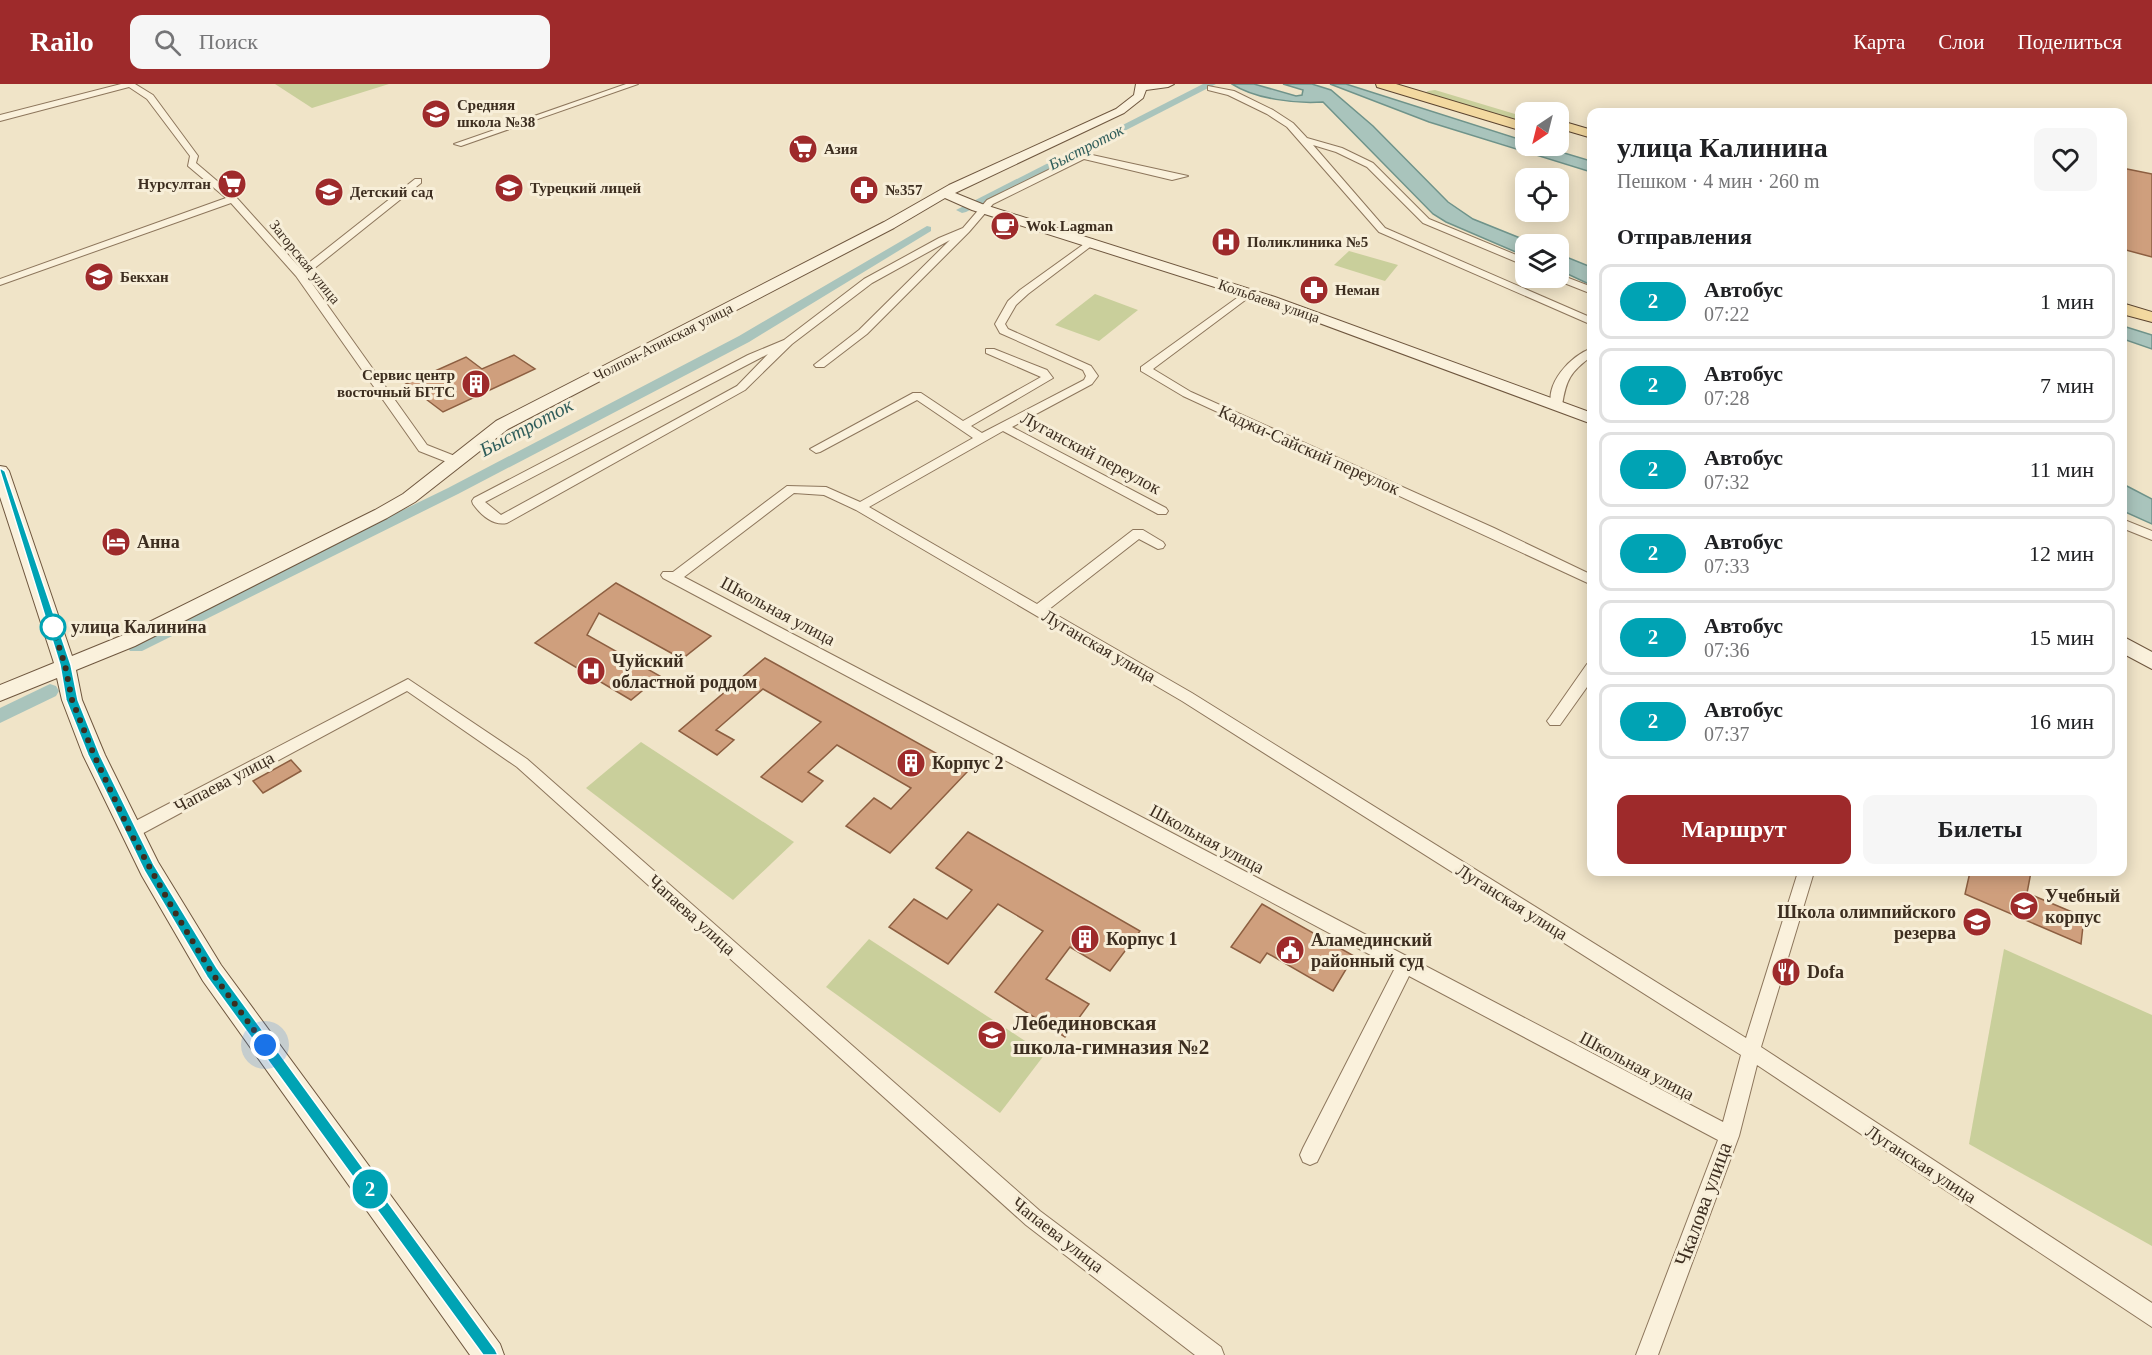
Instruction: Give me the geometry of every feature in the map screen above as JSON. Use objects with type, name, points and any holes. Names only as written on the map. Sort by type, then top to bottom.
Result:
[{"type":"main road","name":"Чолпон-Атинская улица","points":[[0,693],[128,641],[381,514],[408,498],[502,425],[890,225],[951,197],[1120,111],[1135,100],[1142,85],[1168,84]]},
{"type":"main road","points":[[1382,84],[1515,125]]},
{"type":"main road","points":[[1413,94],[1426,84],[1515,111]]},
{"type":"main road","points":[[1569,127],[1587,133]]},
{"type":"main road","points":[[1569,140],[1587,146]]},
{"type":"main road","name":"Кольбаева улица","points":[[951,197],[1248,293],[1587,417]]},
{"type":"main road","points":[[2127,294],[2152,301]]},
{"type":"main road","points":[[2127,310],[2152,317]]},
{"type":"main road","points":[[0,471],[65,665],[72,700],[94,755],[130,832],[212,973],[489,1355]]},
{"type":"main road","points":[[2127,646],[2152,662]]},
{"type":"street","points":[[0,118],[130,84]]},
{"type":"street","name":"Загорская улица","points":[[130,84],[150,97],[194,156],[191,164],[233,199],[300,274],[423,448],[456,461]]},
{"type":"street","points":[[458,144],[634,84]]},
{"type":"street","points":[[1210,88],[1231,93],[1270,112],[1290,125],[1382,230],[1587,320]]},
{"type":"street","points":[[1304,140],[1339,150],[1370,165],[1426,221],[1515,258]]},
{"type":"street","points":[[820,365],[863,332],[966,230],[981,208],[990,202],[1083,156],[1172,177],[1183,176]]},
{"type":"street","points":[[300,274],[418,181]]},
{"type":"street","points":[[0,282],[233,199]]},
{"type":"street","points":[[788,342],[752,357],[478,501],[480,507],[502,520],[741,388],[788,342],[868,281],[942,240],[966,230]]},
{"type":"street","points":[[860,507],[981,438],[1088,382],[1092,376],[1087,368],[1004,331],[1000,324],[1012,303],[1024,292],[1091,242]]},
{"type":"street","points":[[1569,281],[1587,289]]},
{"type":"street","points":[[1569,284],[1587,296]]},
{"type":"street","name":"Каджи-Сайский переулок","points":[[1248,293],[1145,369],[1187,394],[1489,531],[1587,580]]},
{"type":"street","points":[[962,426],[1047,378],[1043,372],[990,351]]},
{"type":"street","points":[[1556,406],[1561,377],[1569,367],[1587,354]]},
{"type":"street","points":[[816,449],[916,395],[981,438]]},
{"type":"street","name":"Луганский переулок","points":[[1003,427],[1162,511]]},
{"type":"street","name":"Луганская улица","points":[[671,577],[791,489],[826,491],[860,507],[1187,697],[1751,1051],[2152,1316]]},
{"type":"street","points":[[2127,525],[2152,536]]},
{"type":"street","points":[[1038,610],[1138,533],[1158,545]]},
{"type":"street","name":"Школьная улица","points":[[671,577],[1729,1136]]},
{"type":"street","points":[[1555,721],[1587,675]]},
{"type":"street","name":"Чапаева улица","points":[[130,832],[408,684],[522,763],[1033,1218],[1213,1355]]},
{"type":"street","points":[[1751,1051],[1805,876]]},
{"type":"street","points":[[1310,1155],[1405,966]]},
{"type":"street","name":"Чкалова улица","points":[[1647,1355],[1729,1136],[1751,1051]]},
{"type":"green space","points":[[275,84],[389,84],[312,108]]},
{"type":"green space","points":[[1435,90],[1515,114],[1515,121],[1425,93]]},
{"type":"green space","points":[[1349,251],[1398,265],[1385,281],[1334,265]]},
{"type":"green space","points":[[1095,294],[1138,310],[1099,341],[1055,325]]},
{"type":"green space","points":[[641,742],[794,842],[733,900],[586,788]]},
{"type":"green space","points":[[869,939],[1045,1054],[1000,1113],[826,987]]},
{"type":"green space","points":[[2004,949],[2152,1015],[2152,1246],[1969,1144]]},
{"type":"water","points":[[1232,84],[1254,84],[1296,96],[1302,95],[1303,90],[1283,84],[1312,84],[1331,90],[1373,126],[1448,202],[1473,219],[1515,236],[1515,252],[1446,222],[1433,214],[1323,102],[1276,99],[1241,89]]},
{"type":"water","points":[[1330,84],[1346,84],[1515,138],[1515,149],[1429,122]]},
{"type":"water","points":[[1569,154],[1587,160],[1587,171],[1539,156]]},
{"type":"water","points":[[1569,258],[1587,265],[1587,283],[1569,275]]},
{"type":"water","points":[[2127,327],[2152,335],[2152,349],[2127,340]]},
{"type":"water","points":[[2127,486],[2152,499],[2152,524],[2127,513]]},
{"type":"building","points":[[2127,169],[2152,174],[2152,257],[2127,250]]},
{"type":"building","name":"Сервис центр восточный БГТС","points":[[514,355],[535,369],[443,412],[406,384],[466,357],[482,369]]},
{"type":"building","name":"Чуйский областной роддом","points":[[616,583],[711,636],[682,659],[599,613],[587,635],[660,676],[631,700],[535,643]]},
{"type":"building","name":"Корпус 2","points":[[765,658],[968,771],[890,853],[846,826],[874,798],[891,809],[911,788],[837,745],[808,772],[823,781],[802,802],[761,777],[821,722],[763,689],[716,730],[734,740],[717,755],[679,731]]},
{"type":"building","points":[[291,760],[301,771],[263,793],[253,781]]},
{"type":"building","name":"Корпус 1","points":[[968,832],[1140,931],[1110,971],[1070,947],[1046,979],[1089,1004],[1065,1037],[995,992],[1043,931],[998,904],[948,964],[889,927],[914,899],[947,919],[972,890],[936,868]]},
{"type":"building","name":"Учебный корпус","points":[[1969,876],[2030,876],[2027,893],[2084,917],[2081,944],[1965,894]]},
{"type":"building","name":"Аламединский районный суд","points":[[1262,904],[1354,956],[1333,991],[1267,953],[1260,963],[1231,947]]},
{"type":"waterway","name":"Быстроток","points":[[962,210],[1211,84]]},
{"type":"waterway","name":"Быстроток","points":[[136,647],[453,491],[744,339],[927,229]]},
{"type":"waterway","name":"Быстроток","points":[[0,716],[50,691]]},
{"type":"bus line","name":"2","points":[[0,471],[65,665],[72,700],[94,755],[130,832],[212,973],[489,1355]]},
{"type":"place","name":"Средняя школа №38","points":[[436,114]]},
{"type":"place","name":"Азия","points":[[803,149]]},
{"type":"place","name":"Нурсултан","points":[[232,184]]},
{"type":"place","name":"Турецкий лицей","points":[[509,188]]},
{"type":"place","name":"№357","points":[[864,190]]},
{"type":"place","name":"Детский сад","points":[[329,192]]},
{"type":"place","name":"Wok Lagman","points":[[1005,226]]},
{"type":"place","name":"Поликлиника №5","points":[[1226,242]]},
{"type":"place","name":"Бекхан","points":[[99,277]]},
{"type":"place","name":"Неман","points":[[1314,290]]},
{"type":"place","name":"Сервис центр восточный БГТС","points":[[476,384]]},
{"type":"place","name":"Анна","points":[[116,542]]},
{"type":"place","name":"улица Калинина","points":[[53,627]]},
{"type":"place","name":"Чуйский областной роддом","points":[[591,671]]},
{"type":"place","name":"Корпус 2","points":[[911,763]]},
{"type":"place","name":"Учебный корпус","points":[[2024,906]]},
{"type":"place","name":"Школа олимпийского резерва","points":[[1977,922]]},
{"type":"place","name":"Корпус 1","points":[[1085,939]]},
{"type":"place","name":"Аламединский районный суд","points":[[1290,950]]},
{"type":"place","name":"Dofa","points":[[1786,972]]},
{"type":"place","name":"Лебединовская школа-гимназия №2","points":[[992,1035]]},
{"type":"route","points":[[53,627],[51,622],[65,665],[72,700],[94,755],[130,832],[212,973],[265,1045]]}]
